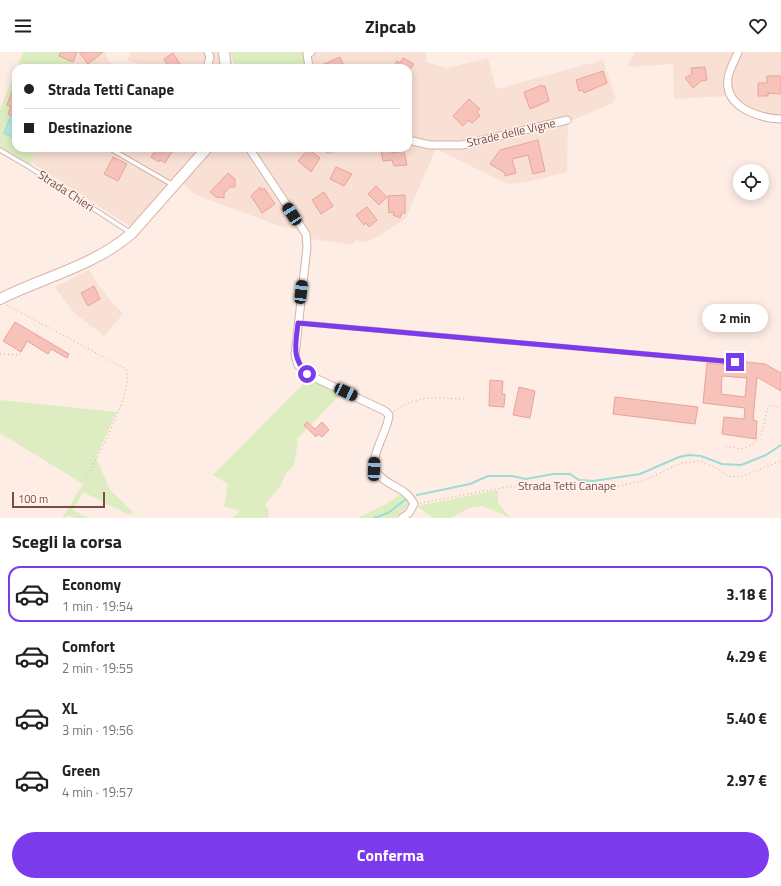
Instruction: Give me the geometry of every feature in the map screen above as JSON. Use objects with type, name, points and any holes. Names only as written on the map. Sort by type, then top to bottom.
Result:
[{"type":"main road","points":[[224,52],[226,64]]},
{"type":"main road","points":[[0,299],[101,256],[118,245],[132,233],[204,152]]},
{"type":"street","points":[[207,64],[210,57],[208,52]]},
{"type":"street","points":[[308,64],[307,54],[310,52]]},
{"type":"street","points":[[738,52],[728,78],[729,94],[739,106],[752,113],[769,118],[781,119]]},
{"type":"street","name":"Strade delle Vigne","points":[[412,141],[430,145],[462,145],[567,120]]},
{"type":"street","points":[[252,152],[306,234],[307,247],[295,355],[298,365],[307,374],[385,411],[389,415],[386,428],[374,458],[374,469],[380,477],[412,499],[409,513],[402,518]]},
{"type":"lane","name":"Strada Chieri","points":[[0,150],[132,233]]},
{"type":"lane","points":[[116,152],[174,186]]},
{"type":"lane","points":[[298,323],[735,362]]},
{"type":"path","points":[[0,299],[7,306],[19,313],[126,370],[129,375],[118,413],[111,430],[85,480]]},
{"type":"path","points":[[0,354],[19,355],[31,338]]},
{"type":"path","points":[[389,415],[406,404],[421,398],[464,399]]},
{"type":"path","points":[[726,446],[742,449],[755,443],[763,430],[767,409],[771,405],[781,409]]},
{"type":"path","name":"Strada Tetti Canape","points":[[412,499],[507,486],[560,485],[583,488],[614,487],[642,481],[680,463],[700,461],[715,467],[728,476],[740,477],[781,461]]},
{"type":"shaded area","points":[[78,52],[106,52],[105,55],[112,64],[74,64]]},
{"type":"shaded area","points":[[130,52],[219,52],[220,64],[139,64],[128,60]]},
{"type":"shaded area","points":[[304,52],[425,52],[427,62],[447,68],[488,58],[496,89],[603,60],[615,97],[613,103],[568,122],[567,172],[526,182],[508,184],[436,149],[405,219],[374,239],[363,242],[356,240],[352,245],[312,239],[298,230],[277,225],[196,195],[182,183],[137,231],[31,162],[35,152],[412,152],[412,64],[306,64]]},
{"type":"shaded area","points":[[635,52],[781,52],[781,124],[769,122],[741,111],[731,104],[725,96],[674,99],[673,64],[627,67]]},
{"type":"shaded area","points":[[89,270],[105,294],[123,314],[104,336],[74,313],[55,287]]},
{"type":"green space","points":[[23,52],[78,52],[74,64],[18,64]]},
{"type":"green space","points":[[230,52],[304,52],[306,64],[234,64]]},
{"type":"green space","points":[[12,80],[12,152],[35,152],[29,167],[0,149],[0,109]]},
{"type":"green space","points":[[308,379],[341,394],[296,440],[298,442],[294,465],[286,473],[281,485],[265,505],[269,510],[268,518],[232,518],[240,511],[224,506],[228,484],[213,475]]},
{"type":"green space","points":[[0,400],[117,412],[96,457],[110,490],[133,512],[129,515],[83,492],[73,510],[89,518],[73,518],[69,516],[62,518],[83,484],[0,433]]},
{"type":"green space","points":[[498,490],[498,503],[511,518],[482,506],[469,508],[451,518],[433,518],[417,506]]},
{"type":"green space","points":[[401,494],[410,504],[395,518],[358,518],[386,504]]},
{"type":"water","points":[[11,115],[12,115],[12,137],[4,133]]},
{"type":"building","points":[[61,52],[77,52],[73,62],[59,56]]},
{"type":"building","points":[[79,52],[103,52],[88,64]]},
{"type":"building","points":[[173,53],[180,64],[167,64],[164,59]]},
{"type":"building","points":[[340,57],[343,64],[324,64]]},
{"type":"building","points":[[403,58],[414,64],[412,67],[412,64],[395,64],[397,61],[400,63]]},
{"type":"building","points":[[705,67],[707,80],[701,81],[693,88],[685,78],[692,74],[691,68]]},
{"type":"building","points":[[603,71],[607,83],[584,93],[583,90],[579,91],[576,80]]},
{"type":"building","points":[[767,76],[781,76],[781,94],[768,93],[768,96],[758,96],[758,83],[767,83]]},
{"type":"building","points":[[542,85],[543,87],[545,86],[549,101],[530,109],[524,92]]},
{"type":"building","points":[[12,92],[12,116],[8,114],[11,107],[7,105]]},
{"type":"building","points":[[469,99],[480,109],[477,112],[480,116],[472,123],[468,120],[463,126],[453,116]]},
{"type":"building","points":[[538,140],[545,171],[533,174],[528,155],[512,159],[516,173],[505,176],[505,173],[490,164],[500,150]]},
{"type":"building","points":[[154,152],[172,152],[165,163],[160,160],[159,162],[151,157]]},
{"type":"building","points":[[306,152],[312,152],[320,158],[311,172],[298,161]]},
{"type":"building","points":[[381,152],[404,152],[407,165],[394,166],[392,160],[383,161]]},
{"type":"building","points":[[113,157],[127,164],[118,181],[104,174]]},
{"type":"building","points":[[336,167],[352,174],[344,186],[330,179]]},
{"type":"building","points":[[228,173],[235,179],[235,187],[230,187],[224,193],[224,198],[216,197],[210,192]]},
{"type":"building","points":[[376,186],[387,197],[379,205],[368,194]]},
{"type":"building","points":[[260,187],[261,190],[264,188],[275,204],[262,213],[251,196]]},
{"type":"building","points":[[324,192],[333,206],[321,214],[312,200]]},
{"type":"building","points":[[405,195],[405,213],[402,213],[400,218],[393,215],[394,212],[389,213],[388,196]]},
{"type":"building","points":[[367,207],[377,220],[369,227],[366,223],[364,225],[356,215]]},
{"type":"building","points":[[94,286],[100,299],[88,306],[81,293]]},
{"type":"building","points":[[15,322],[69,354],[67,358],[51,349],[48,354],[27,341],[21,352],[3,341]]},
{"type":"building","points":[[738,361],[765,364],[781,373],[781,391],[757,377],[753,420],[757,421],[756,439],[722,434],[724,417],[744,419],[745,408],[703,403],[707,363],[737,366]],"holes":[[[722,376],[747,378],[745,397],[721,394]]]},
{"type":"building","points":[[490,380],[503,381],[502,394],[505,394],[504,407],[489,406]]},
{"type":"building","points":[[519,387],[535,391],[530,418],[513,415]]},
{"type":"building","points":[[615,397],[698,407],[695,424],[613,414]]},
{"type":"building","points":[[307,422],[315,429],[322,422],[329,430],[322,437],[318,434],[316,437],[304,425]]},
{"type":"waterway","points":[[417,495],[470,484],[488,476],[512,476],[526,479],[553,474],[570,474],[579,480],[593,481],[640,474],[679,457],[689,455],[701,456],[722,464],[741,465],[766,455],[781,445]]},
{"type":"waterway","points":[[374,518],[388,513],[406,499]]},
{"type":"route","points":[[307,374],[298,365],[295,355],[298,323],[735,362]]}]
